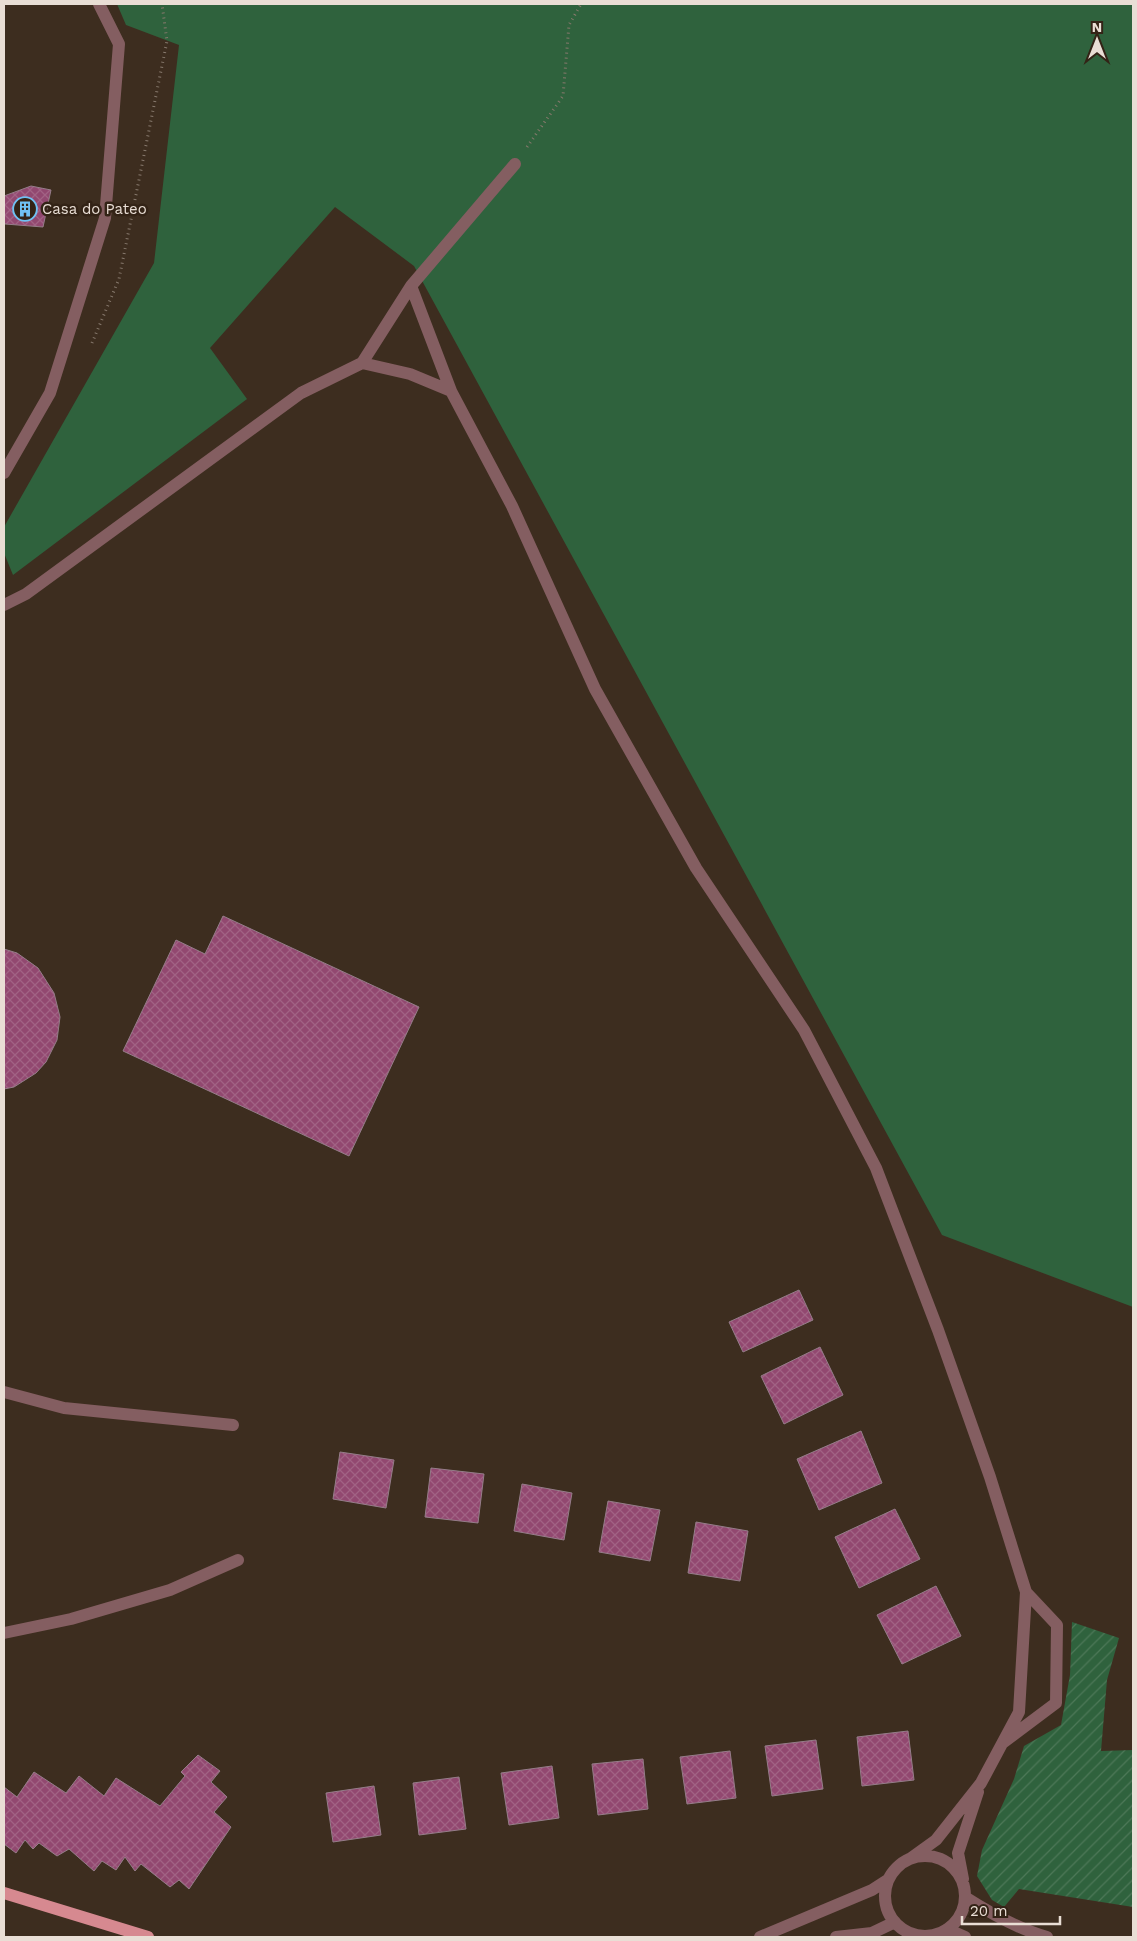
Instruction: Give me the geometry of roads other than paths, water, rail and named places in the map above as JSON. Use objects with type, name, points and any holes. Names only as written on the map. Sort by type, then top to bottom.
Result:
[{"type":"main road","points":[[4,1893],[148,1937]]},
{"type":"street","points":[[4,473],[50,393],[105,218],[119,44],[99,4]]},
{"type":"street","points":[[4,606],[26,594],[301,393],[362,363],[410,286],[515,164]]},
{"type":"street","points":[[410,286],[451,391],[512,506],[595,689],[696,868],[804,1030],[876,1168],[938,1330],[990,1478],[1026,1592],[1019,1712],[981,1783],[958,1853],[964,1891],[963,1910],[947,1929],[937,1934],[914,1934],[904,1930],[889,1913],[886,1902],[886,1890],[889,1879]]},
{"type":"street","points":[[362,363],[410,374],[451,391]]},
{"type":"street","points":[[4,1392],[64,1408],[233,1425]]},
{"type":"street","points":[[4,1633],[71,1619],[170,1590],[238,1560]]},
{"type":"street","points":[[1002,1743],[1056,1704],[1057,1626],[1026,1592]]},
{"type":"street","points":[[760,1937],[872,1890],[889,1879],[902,1863],[936,1840],[981,1783]]},
{"type":"street","points":[[911,1858],[924,1856],[937,1858],[958,1873],[964,1891],[987,1911],[1035,1934],[1047,1937]]},
{"type":"street","points":[[836,1937],[872,1933],[895,1922]]},
{"type":"street","points":[[947,1929],[965,1937]]},
{"type":"place","name":"Casa do Pateo","points":[[25,209]]}]
